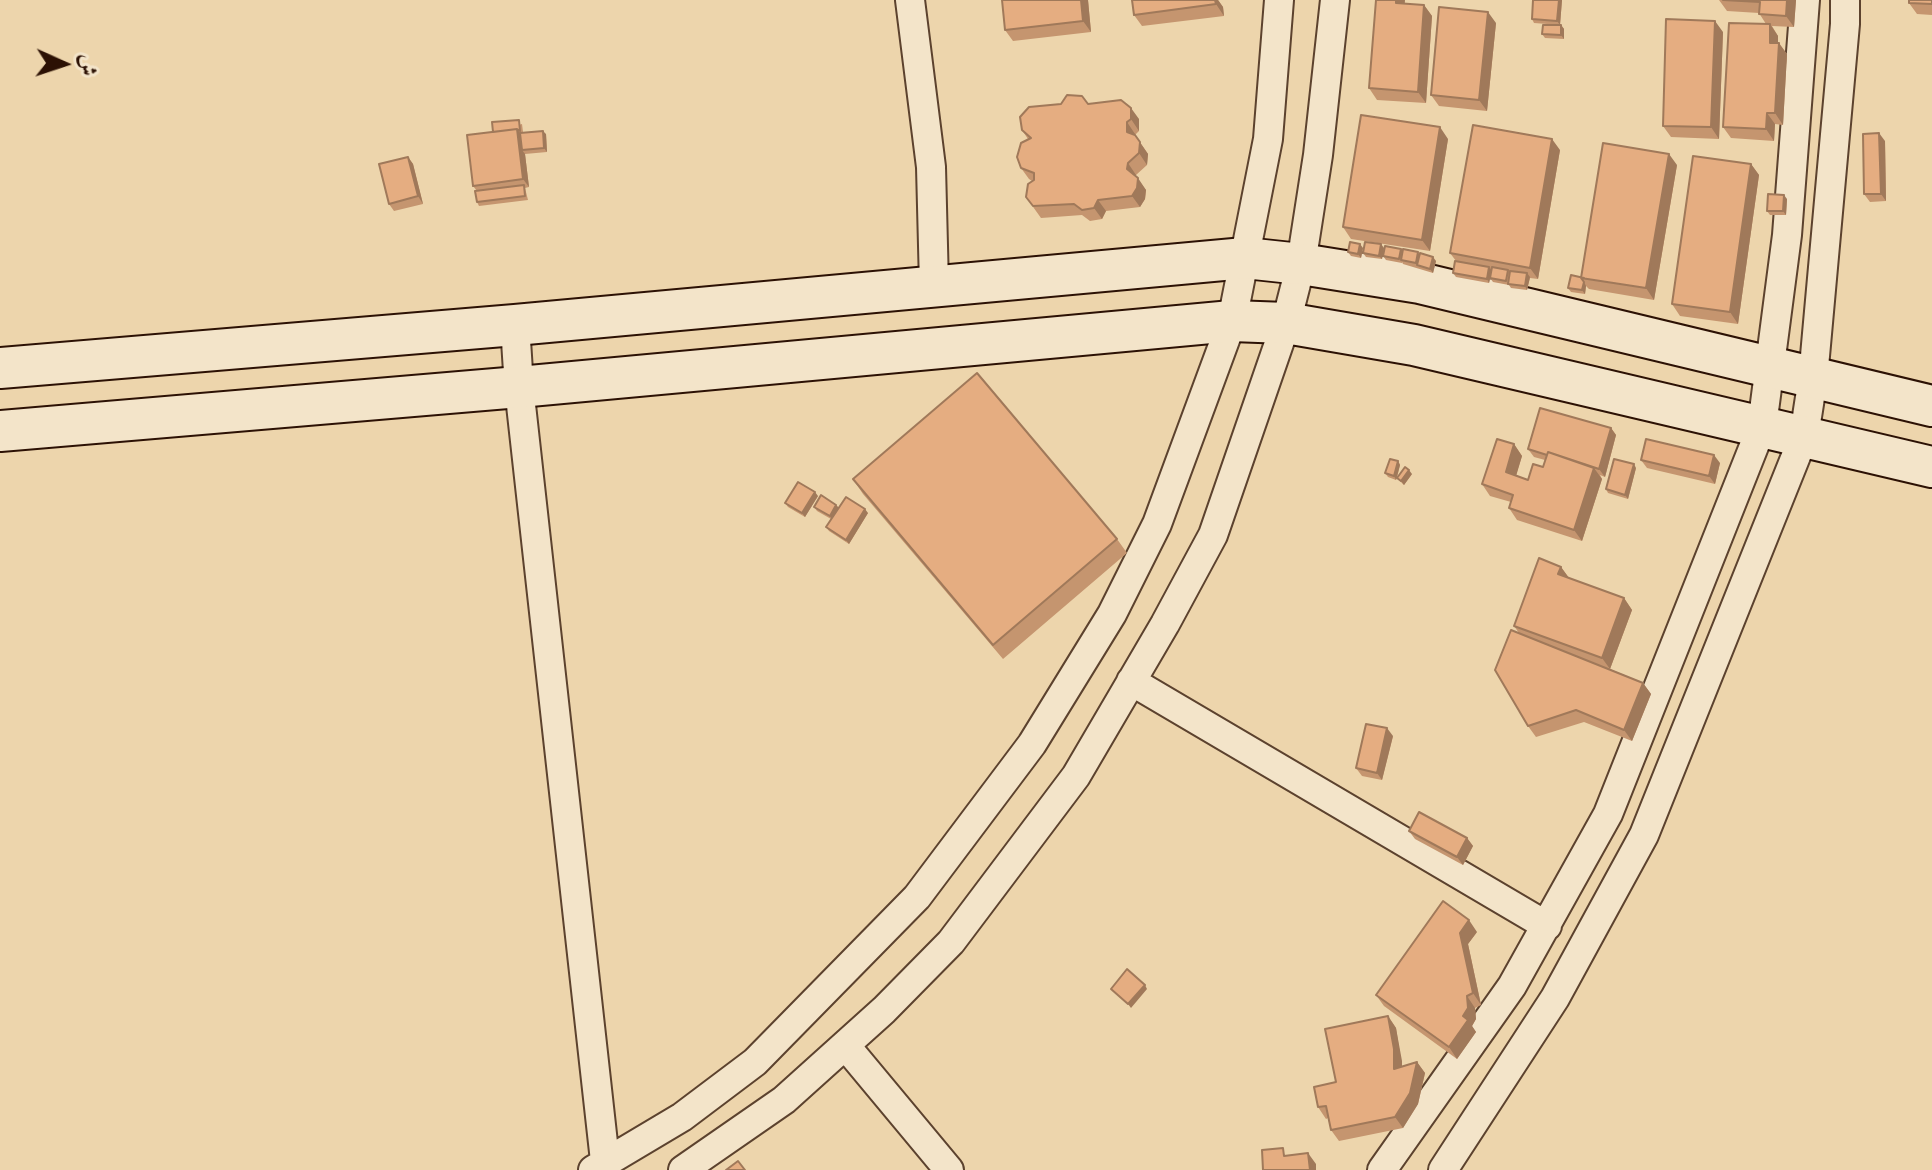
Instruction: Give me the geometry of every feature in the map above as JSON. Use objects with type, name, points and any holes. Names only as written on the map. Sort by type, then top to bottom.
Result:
[{"type":"street","points":[[910,0],[934,203],[934,285]]},
{"type":"street","points":[[515,325],[601,1168],[682,1117],[755,1062],[917,897],[1032,744],[1112,614],[1157,524],[1232,321],[1268,139],[1279,0]]},
{"type":"street","points":[[683,1170],[784,1100],[884,1010],[951,942],[1076,776],[1213,535],[1286,323],[1301,264],[1318,155],[1335,0]]},
{"type":"street","points":[[1382,1170],[1512,986],[1608,814],[1762,426],[1787,235],[1805,0]]},
{"type":"street","points":[[1443,1170],[1555,998],[1644,835],[1804,436],[1813,378],[1845,0]]},
{"type":"street","points":[[0,368],[515,325],[1245,258],[1420,283],[1932,406]]},
{"type":"street","points":[[0,431],[1232,321],[1286,323],[1414,345],[1932,467]]},
{"type":"street","points":[[1131,681],[1547,926]]},
{"type":"street","points":[[845,1045],[949,1170]]},
{"type":"building","points":[[1002,0],[1081,0],[1083,21],[1005,30]]},
{"type":"building","points":[[1132,0],[1215,0],[1216,4],[1134,15]]},
{"type":"building","points":[[1376,0],[1424,5],[1418,92],[1369,88]]},
{"type":"building","points":[[1533,0],[1559,0],[1557,21],[1532,19]]},
{"type":"building","points":[[1723,0],[1787,0],[1786,16],[1759,14],[1760,2]]},
{"type":"building","points":[[1909,0],[1932,0],[1932,4],[1909,3]]},
{"type":"building","points":[[1439,7],[1488,12],[1479,100],[1431,95]]},
{"type":"building","points":[[1666,19],[1715,21],[1711,127],[1663,126]]},
{"type":"building","points":[[1729,23],[1770,24],[1770,43],[1779,43],[1775,113],[1767,113],[1766,129],[1723,127]]},
{"type":"building","points":[[1543,25],[1561,25],[1561,35],[1542,34]]},
{"type":"building","points":[[1067,95],[1082,96],[1088,104],[1121,100],[1131,108],[1127,132],[1135,135],[1140,142],[1139,153],[1128,163],[1127,169],[1138,178],[1132,196],[1098,200],[1094,208],[1082,210],[1074,204],[1033,206],[1026,197],[1034,173],[1021,168],[1017,157],[1021,143],[1031,138],[1022,130],[1020,117],[1029,107],[1061,104]]},
{"type":"building","points":[[1361,115],[1440,127],[1422,240],[1343,227]]},
{"type":"building","points":[[519,120],[520,131],[493,132],[492,122]]},
{"type":"building","points":[[1473,125],[1552,139],[1530,268],[1450,253]]},
{"type":"building","points":[[517,129],[523,179],[473,186],[467,135]]},
{"type":"building","points":[[543,131],[544,148],[522,150],[520,133]]},
{"type":"building","points":[[1879,133],[1881,194],[1864,194],[1863,134]]},
{"type":"building","points":[[1603,143],[1669,154],[1646,288],[1581,278]]},
{"type":"building","points":[[1693,156],[1751,164],[1730,312],[1672,304]]},
{"type":"building","points":[[408,157],[418,196],[389,204],[379,164]]},
{"type":"building","points":[[524,185],[525,196],[477,202],[475,191]]},
{"type":"building","points":[[1768,194],[1784,195],[1783,211],[1767,211]]},
{"type":"building","points":[[1350,242],[1360,244],[1358,254],[1348,252]]},
{"type":"building","points":[[1365,242],[1381,244],[1379,256],[1363,253]]},
{"type":"building","points":[[1385,246],[1401,249],[1399,259],[1383,256]]},
{"type":"building","points":[[1403,249],[1418,252],[1416,263],[1401,260]]},
{"type":"building","points":[[1420,253],[1433,257],[1430,269],[1417,265]]},
{"type":"building","points":[[1455,261],[1489,267],[1487,279],[1453,273]]},
{"type":"building","points":[[1492,267],[1508,270],[1506,281],[1490,278]]},
{"type":"building","points":[[1510,271],[1527,273],[1525,286],[1508,284]]},
{"type":"building","points":[[1571,275],[1584,278],[1581,278],[1584,282],[1582,290],[1568,288]]},
{"type":"building","points":[[977,373],[1117,539],[993,645],[853,479]]},
{"type":"building","points":[[1540,408],[1611,428],[1599,469],[1548,452],[1547,455],[1528,449]]},
{"type":"building","points":[[1497,439],[1514,444],[1506,472],[1528,480],[1533,464],[1543,467],[1548,452],[1594,468],[1574,530],[1509,508],[1513,495],[1482,484]]},
{"type":"building","points":[[1646,439],[1714,455],[1709,476],[1641,460]]},
{"type":"building","points":[[1390,459],[1398,461],[1394,476],[1385,473]]},
{"type":"building","points":[[1614,459],[1634,464],[1625,495],[1606,489]]},
{"type":"building","points":[[1405,467],[1409,470],[1401,481],[1397,478]]},
{"type":"building","points":[[798,482],[815,492],[802,513],[785,503]]},
{"type":"building","points":[[821,495],[836,505],[830,516],[814,507]]},
{"type":"building","points":[[846,497],[865,509],[846,540],[826,527]]},
{"type":"building","points":[[1539,558],[1561,567],[1558,574],[1624,598],[1602,658],[1514,626]]},
{"type":"building","points":[[1511,630],[1643,683],[1624,730],[1576,710],[1528,726],[1495,670]]},
{"type":"building","points":[[1366,724],[1387,728],[1377,773],[1356,768]]},
{"type":"building","points":[[1419,812],[1467,838],[1457,857],[1409,831]]},
{"type":"building","points":[[1443,901],[1469,920],[1460,933],[1473,993],[1467,996],[1468,1008],[1463,1016],[1468,1020],[1449,1047],[1376,995]]},
{"type":"building","points":[[1127,969],[1145,985],[1128,1004],[1111,989]]},
{"type":"building","points":[[1388,1016],[1394,1069],[1417,1062],[1410,1093],[1395,1117],[1331,1130],[1326,1106],[1318,1107],[1314,1087],[1336,1082],[1325,1029]]},
{"type":"building","points":[[1283,1148],[1284,1156],[1308,1153],[1310,1170],[1263,1170],[1262,1150]]},
{"type":"building","points":[[738,1161],[745,1170],[726,1170]]}]
